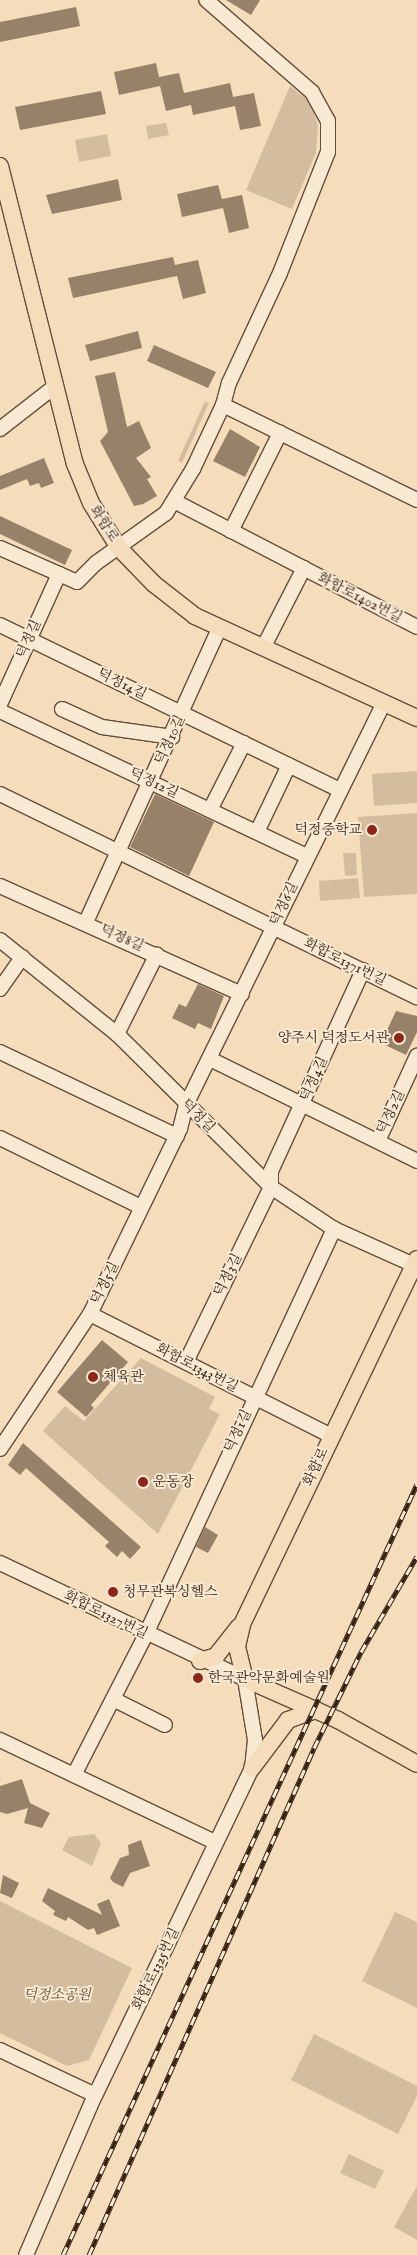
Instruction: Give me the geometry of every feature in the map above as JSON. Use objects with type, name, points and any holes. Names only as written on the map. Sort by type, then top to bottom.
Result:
[{"type":"main road","name":"화합로","points":[[0,166],[54,387],[84,490],[119,548],[173,600],[219,629],[417,718]]},
{"type":"main road","name":"화합로","points":[[245,1679],[237,1647],[246,1617],[330,1436],[415,1262]]},
{"type":"main road","points":[[206,1663],[216,1656],[246,1617]]},
{"type":"main road","points":[[245,1679],[338,1720],[417,1764]]},
{"type":"main road","points":[[252,1768],[288,1720],[310,1707]]},
{"type":"street","points":[[0,548],[59,574],[80,581],[93,565],[160,518],[174,501],[223,405],[229,383],[280,273],[328,152],[330,132],[325,113],[312,92],[206,0]]},
{"type":"street","points":[[0,429],[54,387]]},
{"type":"street","points":[[223,405],[417,500]]},
{"type":"street","points":[[231,530],[280,433]]},
{"type":"street","name":"화합로1402번길","points":[[174,501],[417,627]]},
{"type":"street","name":"화합로1402번길","points":[[263,648],[304,568]]},
{"type":"street","name":"덕정길","points":[[0,704],[4,684],[29,639],[59,574]]},
{"type":"street","name":"덕정14길","points":[[0,625],[340,790]]},
{"type":"street","name":"덕정10길","points":[[86,922],[172,737],[219,629]]},
{"type":"street","name":"덕정6길","points":[[186,1106],[242,994],[306,856],[384,703]]},
{"type":"street","points":[[62,709],[102,728],[172,737]]},
{"type":"street","name":"덕정12길","points":[[0,711],[306,856]]},
{"type":"street","points":[[210,810],[244,743]]},
{"type":"street","points":[[257,832],[289,765]]},
{"type":"street","points":[[0,794],[273,927]]},
{"type":"street","name":"덕정8길","points":[[0,886],[86,922],[242,994]]},
{"type":"street","name":"화합로1371번길","points":[[273,927],[417,997]]},
{"type":"street","name":"덕정길","points":[[0,940],[117,1034],[186,1106],[271,1188],[334,1229],[415,1262]]},
{"type":"street","points":[[117,1034],[157,954]]},
{"type":"street","points":[[0,989],[22,957]]},
{"type":"street","name":"덕정4길","points":[[271,1188],[271,1172],[363,970]]},
{"type":"street","points":[[0,1052],[177,1136]]},
{"type":"street","name":"덕정2길","points":[[378,1141],[417,1056]]},
{"type":"street","points":[[210,1059],[417,1160]]},
{"type":"street","name":"덕정5길","points":[[0,1449],[90,1314],[177,1136],[186,1106]]},
{"type":"street","points":[[0,1138],[141,1207]]},
{"type":"street","name":"덕정3길","points":[[186,1362],[271,1188]]},
{"type":"street","name":"덕정1길","points":[[146,1634],[254,1396],[334,1229]]},
{"type":"street","name":"화합로1343번길","points":[[90,1314],[330,1436]]},
{"type":"street","name":"화합로1327번길","points":[[0,1563],[206,1663]]},
{"type":"street","points":[[74,1775],[146,1634]]},
{"type":"street","points":[[206,1663],[245,1679]]},
{"type":"street","name":"화합로1325번길","points":[[26,2255],[95,2095],[252,1768],[255,1740],[245,1679]]},
{"type":"street","points":[[113,1699],[165,1725]]},
{"type":"street","points":[[0,1740],[216,1842]]},
{"type":"street","points":[[0,2050],[95,2095]]},
{"type":"green space","points":[[290,86],[310,102],[318,125],[316,153],[292,209],[246,190]]},
{"type":"green space","points":[[166,123],[169,135],[148,139],[146,126]]},
{"type":"green space","points":[[107,134],[111,156],[79,162],[75,140]]},
{"type":"green space","points":[[205,401],[209,403],[182,463],[178,461]]},
{"type":"green space","points":[[417,771],[417,803],[374,806],[372,774]]},
{"type":"green space","points":[[417,813],[417,894],[364,897],[358,817]]},
{"type":"green space","points":[[343,853],[356,853],[357,875],[345,876]]},
{"type":"green space","points":[[358,878],[360,898],[320,901],[319,881]]},
{"type":"green space","name":"운동장","points":[[141,1358],[215,1397],[209,1409],[220,1414],[158,1534],[43,1431],[65,1406],[84,1421]]},
{"type":"green space","points":[[94,1834],[101,1843],[92,1866],[62,1850],[69,1837]]},
{"type":"green space","name":"덕정소공원","points":[[0,1901],[132,1968],[89,2060],[67,2066],[0,2033]]},
{"type":"green space","points":[[395,1912],[417,1922],[417,2008],[362,1981]]},
{"type":"green space","points":[[314,2034],[417,2086],[417,2096],[398,2134],[291,2080]]},
{"type":"green space","points":[[349,2154],[384,2171],[375,2189],[340,2173]]},
{"type":"green space","points":[[417,2186],[417,2240],[394,2227]]},
{"type":"building","points":[[226,0],[260,0],[251,15]]},
{"type":"building","points":[[76,7],[80,26],[0,42],[0,22]]},
{"type":"building","points":[[156,63],[159,77],[179,73],[184,93],[230,83],[233,97],[254,93],[261,126],[240,130],[235,106],[193,115],[191,105],[166,111],[160,86],[119,95],[114,72]]},
{"type":"building","points":[[101,91],[106,114],[20,130],[15,107]]},
{"type":"building","points":[[118,179],[122,200],[52,214],[46,195]]},
{"type":"building","points":[[218,185],[222,199],[242,195],[249,228],[229,233],[223,208],[182,217],[177,194]]},
{"type":"building","points":[[173,257],[175,265],[198,260],[206,293],[183,299],[177,276],[73,298],[68,278]]},
{"type":"building","points":[[138,331],[142,348],[90,361],[85,345]]},
{"type":"building","points":[[154,345],[216,372],[208,388],[147,361]]},
{"type":"building","points":[[115,372],[127,427],[139,421],[151,448],[136,458],[151,477],[147,479],[157,496],[143,504],[134,506],[100,441],[108,432],[95,376]]},
{"type":"building","points":[[230,429],[260,447],[245,477],[213,461]]},
{"type":"building","points":[[44,458],[54,483],[41,488],[39,483],[30,486],[27,479],[0,490],[0,476]]},
{"type":"building","points":[[0,516],[72,550],[65,565],[0,534]]},
{"type":"building","points":[[155,794],[214,822],[189,876],[130,847]]},
{"type":"building","points":[[198,984],[224,996],[211,1029],[198,1023],[195,1029],[172,1018],[179,1004],[186,1007]]},
{"type":"building","name":"양주시 덕정도서관","points":[[396,1011],[417,1016],[417,1032],[406,1055],[381,1043]]},
{"type":"building","name":"체육관","points":[[102,1340],[128,1362],[91,1405],[94,1408],[86,1417],[57,1392]]},
{"type":"building","points":[[23,1443],[141,1547],[130,1559],[122,1551],[117,1557],[105,1546],[109,1542],[26,1468],[20,1475],[8,1465]]},
{"type":"building","points":[[205,1527],[218,1535],[208,1553],[196,1547]]},
{"type":"building","points":[[22,1779],[30,1803],[50,1813],[42,1828],[24,1823],[28,1808],[7,1814],[0,1812],[0,1786]]},
{"type":"building","points":[[141,1840],[150,1866],[130,1873],[123,1887],[113,1882],[110,1878],[120,1858],[129,1855],[128,1845]]},
{"type":"building","points":[[3,1875],[19,1883],[12,1898],[0,1893]]},
{"type":"building","points":[[48,1888],[102,1915],[97,1904],[109,1899],[120,1926],[97,1935],[94,1928],[88,1930],[68,1917],[66,1921],[53,1915],[55,1911],[42,1901]]},
{"type":"railway","points":[[63,2255],[417,1484]]},
{"type":"railway","points":[[89,2255],[314,1748],[361,1652],[417,1556]]},
{"type":"place","name":"덕정중학교","points":[[372,830]]},
{"type":"place","name":"양주시 덕정도서관","points":[[399,1038]]},
{"type":"place","name":"체육관","points":[[93,1377]]},
{"type":"place","name":"운동장","points":[[143,1482]]},
{"type":"place","name":"청무관복싱헬스","points":[[113,1592]]},
{"type":"place","name":"한국관악문화예술원","points":[[198,1678]]}]
